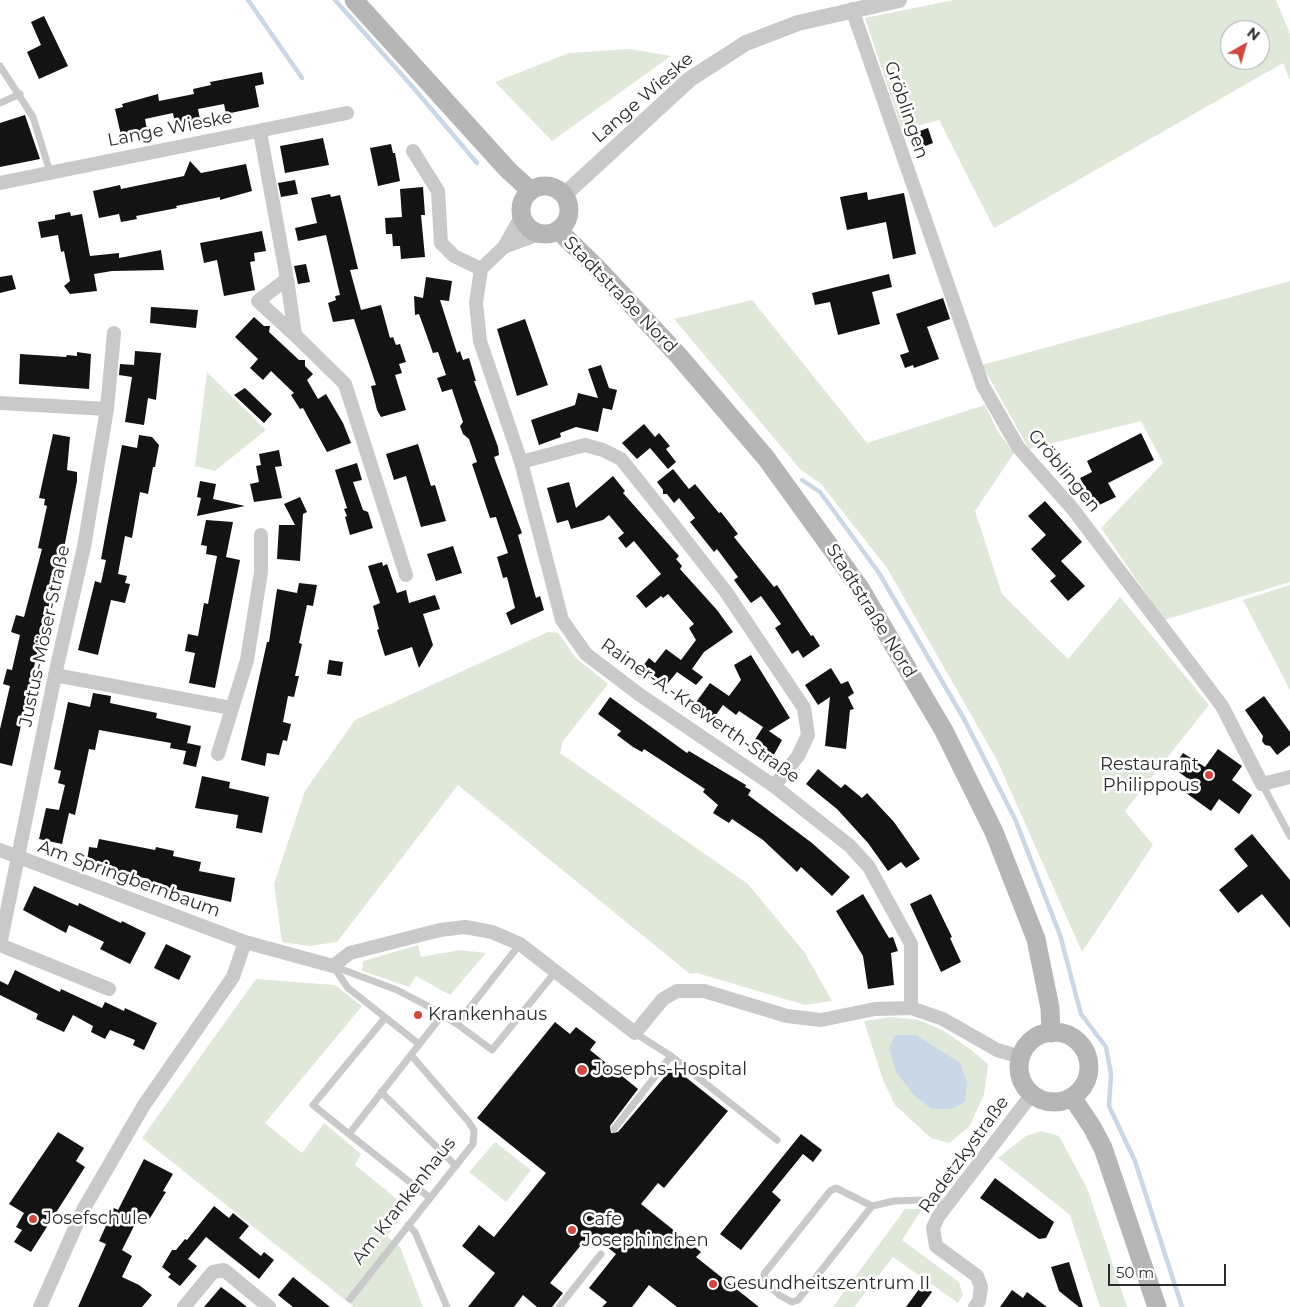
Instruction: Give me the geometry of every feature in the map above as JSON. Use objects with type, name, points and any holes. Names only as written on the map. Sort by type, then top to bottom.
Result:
[{"type":"main road","points":[[354,0],[508,170],[530,190]]},
{"type":"main road","points":[[541,186],[554,187],[564,195],[569,204],[569,214],[566,223],[559,231],[549,235],[539,234],[528,228],[521,217],[522,202],[530,190],[541,186]]},
{"type":"main road","name":"Stadtstraße Nord","points":[[559,231],[599,270],[678,356],[766,458],[860,588],[944,730],[994,832],[1036,939],[1050,1008],[1051,1033]]},
{"type":"main road","points":[[1051,1033],[1065,1034],[1078,1041],[1088,1060],[1086,1081],[1072,1097],[1062,1101],[1048,1102],[1032,1094],[1021,1079],[1021,1057],[1029,1042],[1041,1035],[1051,1033]]},
{"type":"main road","points":[[1072,1097],[1092,1127],[1103,1148],[1158,1307]]},
{"type":"street","name":"Lange Wieske","points":[[564,195],[690,79],[746,43],[798,22],[878,2],[899,0]]},
{"type":"street","name":"Gröblingen","points":[[852,9],[982,386],[1018,447],[1072,508],[1222,706],[1262,784]]},
{"type":"street","name":"Lange Wieske","points":[[0,183],[347,113]]},
{"type":"street","points":[[260,132],[287,279],[295,335]]},
{"type":"street","points":[[413,151],[438,191],[441,243],[454,256],[481,269],[504,246],[521,217]]},
{"type":"street","points":[[504,246],[539,234]]},
{"type":"street","name":"Rainer-A.-Krewerth-Straße","points":[[481,269],[476,303],[480,342],[521,462],[562,620],[586,654],[640,695],[774,786],[850,846],[869,868],[910,944],[911,1008]]},
{"type":"street","points":[[287,279],[258,301],[345,384],[406,575]]},
{"type":"street","name":"Justus-Möser-Straße","points":[[0,945],[16,857],[84,547],[107,409],[114,333]]},
{"type":"street","points":[[0,403],[107,409]]},
{"type":"street","points":[[521,462],[586,446],[603,450],[620,459],[670,519],[726,592],[804,708],[808,734],[798,756],[774,786]]},
{"type":"street","points":[[218,754],[247,660],[260,572],[261,535]]},
{"type":"street","points":[[55,675],[231,708]]},
{"type":"street","points":[[1262,784],[1290,777]]},
{"type":"street","name":"Am Springbernbaum","points":[[0,850],[245,942]]},
{"type":"street","points":[[40,1307],[83,1210],[144,1105],[233,978],[245,942],[333,966],[350,953],[402,939],[464,927],[492,932],[520,944],[635,1032],[663,999],[677,991],[704,991],[787,1016],[821,1020],[875,1009],[911,1008],[943,1018],[998,1050],[1021,1057]]},
{"type":"street","points":[[0,945],[109,989]]},
{"type":"street","name":"Radetzkystraße","points":[[974,1307],[979,1301],[981,1288],[976,1276],[936,1246],[933,1238],[933,1228],[1032,1094]]},
{"type":"street","points":[[184,1307],[213,1272],[224,1270],[269,1307]]},
{"type":"lane","points":[[0,66],[20,94],[32,117],[47,158],[50,172]]},
{"type":"lane","points":[[0,103],[20,94]]},
{"type":"lane","points":[[1262,784],[1290,836]]},
{"type":"lane","points":[[458,1024],[520,944]]},
{"type":"lane","points":[[333,966],[397,990],[443,1014],[492,1050],[556,971]]},
{"type":"lane","points":[[333,966],[348,988],[419,1044]]},
{"type":"lane","points":[[348,1134],[443,1014]]},
{"type":"lane","points":[[385,1018],[313,1105],[430,1198]]},
{"type":"lane","points":[[635,1032],[671,1056],[777,1140]]},
{"type":"lane","name":"Am Krankenhaus","points":[[350,1299],[473,1144],[474,1130],[411,1055]]},
{"type":"lane","points":[[614,1129],[671,1056]]},
{"type":"lane","points":[[381,1092],[456,1166]]},
{"type":"lane","points":[[872,1206],[836,1188],[830,1191],[764,1274],[767,1284],[779,1295],[792,1302],[798,1300],[872,1206],[894,1201],[921,1200],[934,1201],[946,1208]]},
{"type":"lane","points":[[408,1225],[415,1232],[447,1307]]},
{"type":"lane","points":[[559,1307],[601,1254]]},
{"type":"shaded area","points":[[954,0],[1276,0],[1290,34],[1290,80],[1283,63],[994,228],[939,120],[902,130],[865,18]]},
{"type":"shaded area","points":[[630,49],[671,56],[552,141],[495,82],[569,53]]},
{"type":"shaded area","points":[[1290,281],[1290,582],[1164,620],[1101,528],[1163,463],[1141,421],[1029,449],[982,365]]},
{"type":"shaded area","points":[[752,300],[867,443],[985,405],[997,430],[1014,453],[975,511],[1002,594],[1068,659],[1120,597],[1209,705],[1125,811],[1153,845],[1082,952],[997,760],[887,568],[821,484],[800,469],[674,319]]},
{"type":"shaded area","points":[[207,372],[266,430],[215,471],[195,466]]},
{"type":"shaded area","points":[[1290,585],[1290,690],[1243,600]]},
{"type":"shaded area","points":[[548,632],[558,633],[576,658],[608,684],[563,741],[560,753],[748,884],[805,953],[832,1001],[805,1005],[697,973],[690,974],[458,785],[337,942],[309,946],[282,942],[274,884],[305,791],[355,720]]},
{"type":"shaded area","points":[[418,945],[421,957],[460,950],[486,953],[450,995],[416,976],[409,987],[362,971],[363,961]]},
{"type":"shaded area","points":[[256,979],[335,985],[362,1006],[265,1123],[302,1153],[324,1123],[361,1154],[355,1165],[408,1208],[387,1236],[400,1247],[423,1307],[354,1307],[142,1138]]},
{"type":"shaded area","points":[[891,1017],[919,1020],[944,1031],[988,1064],[984,1095],[969,1127],[949,1143],[931,1138],[895,1105],[883,1080],[864,1021]]},
{"type":"shaded area","points":[[1041,1131],[1059,1136],[1087,1188],[1127,1307],[1100,1307],[1070,1215],[998,1158],[1026,1136]]},
{"type":"shaded area","points":[[495,1142],[531,1170],[506,1202],[469,1172]]},
{"type":"shaded area","points":[[905,1209],[922,1209],[902,1240],[959,1282],[963,1295],[958,1303],[893,1257],[854,1307],[833,1307]]},
{"type":"water","points":[[895,1035],[916,1035],[960,1063],[967,1082],[965,1102],[951,1109],[932,1109],[914,1095],[896,1072],[889,1048]]},
{"type":"building","points":[[44,16],[68,66],[39,79],[27,52],[41,45],[31,22]]},
{"type":"building","points":[[262,72],[264,84],[255,86],[259,107],[226,114],[224,104],[198,109],[200,119],[175,124],[173,113],[145,119],[147,130],[121,135],[115,109],[123,107],[122,104],[158,94],[159,101],[194,94],[193,89],[211,85],[210,82]]},
{"type":"building","points":[[25,115],[40,159],[0,167],[0,123]]},
{"type":"building","points":[[928,128],[933,143],[915,150],[909,135]]},
{"type":"building","points":[[323,138],[329,165],[285,173],[280,146]]},
{"type":"building","points":[[391,144],[393,153],[395,153],[400,181],[378,186],[370,148]]},
{"type":"building","points":[[190,161],[201,173],[246,164],[252,191],[220,200],[220,197],[176,206],[177,208],[136,216],[137,219],[121,222],[119,214],[99,218],[93,191],[120,185],[121,189],[184,176]]},
{"type":"building","points":[[295,180],[298,194],[281,197],[278,183]]},
{"type":"building","points":[[423,187],[425,215],[421,215],[425,257],[401,259],[400,246],[393,246],[392,234],[386,234],[385,218],[402,217],[400,189]]},
{"type":"building","points":[[867,192],[868,200],[904,193],[916,254],[893,259],[886,222],[847,230],[840,197]]},
{"type":"building","points":[[330,194],[331,197],[340,195],[358,269],[350,270],[361,310],[381,305],[390,338],[393,337],[396,345],[400,344],[406,362],[399,364],[402,373],[395,375],[406,410],[381,417],[377,410],[371,386],[376,385],[354,319],[333,322],[328,303],[336,300],[335,296],[340,295],[326,235],[298,241],[295,228],[317,223],[311,198]]},
{"type":"building","points":[[70,212],[71,216],[82,214],[90,256],[119,253],[119,258],[161,250],[164,270],[112,271],[94,274],[97,291],[70,294],[64,286],[70,281],[64,251],[61,252],[58,235],[41,238],[38,222],[55,219],[55,215]]},
{"type":"building","points":[[262,231],[266,251],[254,253],[255,261],[250,262],[255,290],[224,296],[217,260],[204,263],[200,243]]},
{"type":"building","points":[[306,264],[310,282],[298,284],[294,266]]},
{"type":"building","points":[[889,274],[892,287],[872,292],[880,324],[838,335],[830,302],[815,305],[812,293]]},
{"type":"building","points":[[12,275],[16,289],[0,293],[0,277]]},
{"type":"building","points":[[426,277],[452,281],[449,301],[440,300],[457,353],[460,351],[463,360],[469,358],[476,381],[474,381],[498,447],[499,455],[494,457],[522,533],[518,535],[536,598],[540,596],[544,610],[511,625],[506,613],[515,608],[507,577],[503,578],[497,557],[508,553],[496,517],[490,518],[472,464],[477,462],[469,439],[463,434],[460,426],[463,422],[452,389],[442,392],[437,378],[446,375],[438,352],[433,353],[419,314],[415,315],[414,296],[423,298]]},
{"type":"building","points":[[943,298],[950,319],[927,327],[939,359],[914,368],[913,365],[905,368],[900,355],[909,352],[896,314]]},
{"type":"building","points":[[151,307],[198,310],[196,328],[150,323]]},
{"type":"building","points":[[254,317],[264,326],[270,326],[269,332],[299,360],[305,360],[305,366],[313,374],[307,380],[318,399],[326,394],[343,423],[351,443],[327,452],[303,408],[300,409],[291,395],[294,393],[271,371],[263,380],[250,368],[258,359],[235,337]]},
{"type":"building","points":[[525,319],[548,385],[517,396],[497,329]]},
{"type":"building","points":[[135,351],[161,353],[156,400],[148,398],[144,425],[125,422],[132,377],[119,375],[120,364],[134,365]]},
{"type":"building","points":[[77,352],[91,354],[89,389],[19,384],[20,354],[66,357],[67,355],[77,356]]},
{"type":"building","points":[[601,365],[609,388],[617,390],[612,410],[603,408],[598,432],[576,427],[560,433],[561,437],[539,445],[531,420],[575,405],[578,393],[598,398],[588,369]]},
{"type":"building","points":[[245,388],[272,414],[264,423],[234,395]]},
{"type":"building","points":[[644,424],[655,437],[659,433],[670,446],[666,449],[676,462],[668,469],[650,448],[637,459],[622,443]]},
{"type":"building","points":[[1141,433],[1154,460],[1108,483],[1116,497],[1095,507],[1080,478],[1092,472],[1087,461]]},
{"type":"building","points":[[53,434],[70,437],[67,470],[77,472],[77,481],[59,574],[44,622],[12,766],[0,763],[0,729],[10,686],[3,684],[7,669],[12,670],[20,635],[11,632],[16,615],[24,617],[42,549],[38,548],[47,506],[44,505],[45,499],[39,498]]},
{"type":"building","points":[[139,435],[152,437],[159,445],[155,467],[153,467],[148,494],[140,492],[132,538],[125,536],[118,574],[127,576],[125,583],[130,584],[125,603],[111,600],[98,655],[78,650],[95,581],[101,583],[106,560],[101,559],[122,445],[137,448]]},
{"type":"building","points":[[418,444],[431,486],[435,485],[446,521],[421,527],[406,476],[394,480],[386,454]]},
{"type":"building","points":[[279,450],[282,466],[275,467],[282,498],[254,502],[250,484],[259,482],[256,466],[261,465],[259,454]]},
{"type":"building","points":[[357,463],[362,480],[353,482],[363,510],[368,512],[373,528],[350,535],[344,509],[347,508],[335,470]]},
{"type":"building","points":[[673,469],[689,489],[695,484],[719,513],[721,512],[738,534],[734,537],[774,587],[777,585],[811,636],[813,635],[820,646],[803,658],[798,650],[792,654],[775,628],[781,624],[761,596],[751,603],[734,580],[738,577],[717,549],[714,552],[690,522],[695,518],[679,498],[674,503],[667,494],[663,494],[663,490],[657,482]]},
{"type":"building","points":[[613,476],[625,491],[623,493],[679,556],[676,559],[682,566],[680,569],[717,610],[733,632],[704,652],[692,669],[703,677],[696,685],[677,672],[663,689],[639,671],[649,658],[655,663],[666,649],[681,660],[696,640],[689,628],[694,624],[668,594],[663,598],[661,596],[646,608],[636,596],[661,574],[634,541],[626,548],[618,538],[624,533],[609,515],[603,520],[571,529],[568,520],[557,523],[547,488],[569,482],[576,508]]},
{"type":"building","points":[[200,481],[216,484],[213,499],[245,506],[197,516],[201,498],[197,497]]},
{"type":"building","points":[[300,497],[307,512],[303,514],[300,561],[277,559],[279,525],[295,525],[284,504]]},
{"type":"building","points":[[1045,501],[1082,542],[1061,561],[1085,586],[1068,601],[1050,581],[1056,576],[1031,549],[1046,535],[1028,516]]},
{"type":"building","points":[[206,520],[233,522],[226,557],[240,560],[215,688],[189,683],[195,653],[185,651],[188,634],[198,636],[204,603],[208,604],[217,556],[206,554],[207,546],[201,545]]},
{"type":"building","points":[[453,546],[462,573],[436,581],[427,554]]},
{"type":"building","points":[[382,562],[383,566],[387,564],[397,593],[406,590],[409,603],[435,595],[440,609],[423,614],[433,645],[419,668],[412,647],[385,656],[377,630],[379,629],[373,606],[380,603],[368,566]]},
{"type":"building","points":[[299,583],[317,585],[313,606],[307,605],[299,643],[302,644],[295,676],[299,676],[294,697],[288,696],[283,722],[291,724],[287,741],[283,740],[279,755],[267,753],[265,766],[241,760],[267,642],[269,642],[277,589],[297,593]]},
{"type":"building","points":[[751,655],[790,718],[769,731],[739,711],[736,715],[723,705],[713,719],[694,705],[710,683],[729,696],[741,680],[734,665]]},
{"type":"building","points":[[329,660],[343,662],[341,676],[327,674]]},
{"type":"building","points":[[831,668],[841,684],[848,681],[854,693],[848,697],[854,709],[850,710],[846,749],[825,746],[830,697],[818,705],[805,685]]},
{"type":"building","points":[[93,693],[111,696],[110,703],[157,713],[156,718],[191,726],[187,743],[201,746],[196,767],[183,764],[186,751],[170,748],[171,743],[99,730],[95,750],[89,749],[75,815],[69,813],[62,844],[39,839],[46,808],[59,810],[65,785],[58,783],[61,771],[54,769],[68,702],[90,707]]},
{"type":"building","points":[[1264,696],[1290,732],[1290,745],[1277,755],[1270,746],[1265,745],[1262,741],[1263,736],[1245,710]]},
{"type":"building","points":[[610,697],[687,753],[689,751],[746,785],[745,787],[751,790],[748,795],[812,843],[850,877],[832,896],[801,867],[797,872],[763,840],[732,819],[729,823],[713,813],[718,805],[703,792],[705,789],[644,749],[642,752],[633,747],[617,735],[621,731],[598,714]]},
{"type":"building","points":[[763,727],[782,740],[770,762],[749,749]]},
{"type":"building","name":"Restaurant Philippous","points":[[1218,749],[1242,766],[1232,780],[1252,795],[1239,814],[1219,799],[1211,811],[1186,793],[1194,783],[1173,768],[1183,753],[1205,767]]},
{"type":"building","points":[[818,769],[841,788],[845,784],[862,798],[867,793],[894,822],[920,859],[906,868],[901,862],[888,871],[868,843],[837,809],[806,784]]},
{"type":"building","points":[[202,776],[230,782],[229,788],[269,797],[262,833],[236,828],[238,815],[195,808]]},
{"type":"building","points":[[1252,834],[1290,880],[1290,928],[1262,894],[1238,913],[1219,890],[1248,866],[1234,849]]},
{"type":"building","points":[[99,839],[155,850],[156,847],[174,851],[173,856],[201,862],[199,871],[235,878],[231,902],[148,883],[149,879],[102,869],[103,863],[87,861],[89,847],[97,848]]},
{"type":"building","points":[[34,886],[78,906],[79,903],[121,923],[122,921],[146,933],[130,964],[100,949],[104,942],[69,925],[66,933],[23,910]]},
{"type":"building","points":[[863,894],[889,938],[893,937],[898,951],[891,953],[894,985],[868,989],[863,956],[836,911]]},
{"type":"building","points":[[931,894],[952,937],[950,938],[961,962],[941,972],[910,904]]},
{"type":"building","points":[[166,944],[191,956],[179,980],[154,968]]},
{"type":"building","points":[[15,970],[60,992],[61,989],[102,1008],[105,1002],[124,1011],[125,1008],[157,1023],[144,1050],[133,1045],[135,1040],[110,1030],[105,1039],[91,1032],[93,1026],[73,1015],[64,1032],[36,1019],[38,1014],[0,995],[0,981],[8,985]]},
{"type":"building","name":"Josephs-Hospital","points":[[555,1022],[570,1034],[576,1027],[596,1042],[590,1050],[638,1089],[610,1126],[611,1133],[618,1132],[673,1067],[728,1111],[664,1188],[658,1183],[641,1204],[701,1252],[696,1257],[759,1307],[677,1307],[649,1285],[632,1307],[602,1307],[607,1302],[589,1288],[616,1254],[590,1234],[550,1283],[563,1293],[552,1307],[537,1307],[523,1295],[514,1307],[468,1307],[495,1273],[462,1246],[479,1225],[494,1237],[546,1173],[477,1118]]},
{"type":"building","points":[[58,1132],[84,1148],[76,1161],[85,1167],[31,1252],[14,1242],[22,1230],[16,1227],[24,1213],[9,1204]]},
{"type":"building","points":[[801,1134],[822,1150],[813,1162],[803,1154],[772,1192],[781,1200],[741,1250],[720,1234]]},
{"type":"building","points":[[144,1159],[173,1174],[163,1191],[166,1192],[147,1223],[137,1220],[122,1250],[132,1256],[122,1277],[139,1285],[152,1295],[142,1307],[78,1307],[106,1244],[99,1241],[114,1208],[118,1210]]},
{"type":"building","points":[[995,1178],[1054,1222],[1046,1238],[1039,1239],[980,1198]]},
{"type":"building","points":[[214,1206],[229,1218],[233,1213],[249,1226],[239,1238],[261,1256],[264,1252],[274,1260],[259,1279],[206,1237],[188,1259],[197,1266],[180,1286],[168,1277],[171,1274],[162,1267],[172,1250],[176,1250],[185,1239],[187,1240]]},
{"type":"building","points":[[1069,1262],[1083,1307],[1079,1307],[1059,1291],[1051,1267]]},
{"type":"building","points":[[293,1277],[330,1307],[293,1307],[278,1295]]},
{"type":"building","points":[[922,1285],[932,1292],[921,1307],[906,1307]]},
{"type":"building","points":[[221,1287],[237,1299],[247,1307],[204,1307]]},
{"type":"building","points":[[1012,1290],[1023,1298],[1027,1292],[1047,1307],[1000,1307]]},
{"type":"waterway","points":[[248,0],[302,78]]},
{"type":"waterway","points":[[335,0],[477,163]]},
{"type":"waterway","points":[[802,480],[820,492],[879,573],[964,719],[1015,819],[1060,935],[1081,1014],[1106,1047],[1111,1074],[1109,1106],[1135,1161],[1182,1307]]},
{"type":"place","name":"Restaurant Philippous","points":[[1209,775]]},
{"type":"place","name":"Krankenhaus","points":[[418,1015]]},
{"type":"place","name":"Josephs-Hospital","points":[[582,1070]]},
{"type":"place","name":"Josefschule","points":[[33,1219]]},
{"type":"place","name":"Cafe Josephinchen","points":[[572,1230]]},
{"type":"place","name":"Gesundheitszentrum II","points":[[713,1284]]}]
